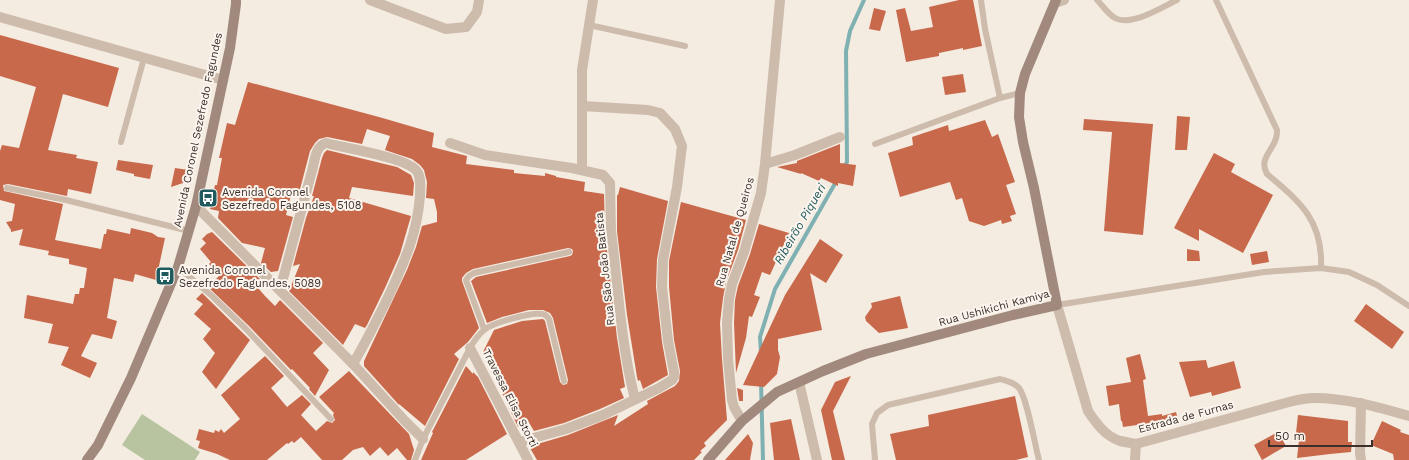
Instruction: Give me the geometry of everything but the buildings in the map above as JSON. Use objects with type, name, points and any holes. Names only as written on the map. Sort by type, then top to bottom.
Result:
[{"type":"main road","name":"Avenida Coronel Sezefredo Fagundes","points":[[87,460],[98,445],[131,378],[178,267],[196,206],[231,40],[236,0]]},
{"type":"main road","name":"Rua Ushikichi Kamiya","points":[[708,460],[745,419],[777,392],[823,371],[866,354],[1005,317],[1057,305],[1019,117],[1020,93],[1025,74],[1058,1]]},
{"type":"street","points":[[370,0],[446,29],[466,27],[477,12],[478,0]]},
{"type":"street","points":[[582,170],[582,70],[593,0]]},
{"type":"street","name":"Rua Natal de Queiros","points":[[745,419],[734,406],[732,400],[728,359],[727,323],[729,299],[732,284],[744,252],[761,193],[780,0]]},
{"type":"street","points":[[0,17],[223,80]]},
{"type":"street","points":[[519,460],[521,446],[546,435],[580,424],[659,388],[672,380],[674,377],[662,287],[663,260],[677,187],[682,146],[675,129],[660,113],[648,110],[582,106]]},
{"type":"street","points":[[765,164],[794,155],[840,137]]},
{"type":"street","points":[[280,290],[318,147],[326,143],[390,158],[411,166],[419,176],[421,182],[416,229],[405,260],[381,312],[353,364]]},
{"type":"street","name":"Rua São João Batista","points":[[450,143],[485,155],[582,170],[603,175],[607,178],[610,183],[611,231],[629,375],[635,399]]},
{"type":"street","points":[[196,206],[353,364],[422,439]]},
{"type":"street","name":"Estrada de Furnas","points":[[1057,305],[1088,410],[1096,424],[1120,441],[1136,444],[1289,402],[1312,398],[1361,403],[1409,416]]},
{"type":"street","name":"Travessa Elisa Storti","points":[[470,348],[528,460]]},
{"type":"street","points":[[799,382],[817,460]]},
{"type":"street","points":[[1361,403],[1361,460]]},
{"type":"street","points":[[1135,460],[1136,444]]},
{"type":"lane","points":[[981,0],[985,29],[1000,98]]},
{"type":"lane","points":[[1098,0],[1114,18],[1122,20],[1130,20],[1140,17],[1177,0]]},
{"type":"lane","points":[[1216,0],[1277,130],[1275,143],[1264,160],[1264,170],[1304,208],[1318,237],[1321,252],[1321,268]]},
{"type":"lane","points":[[589,25],[685,46]]},
{"type":"lane","points":[[121,142],[144,58]]},
{"type":"lane","points":[[876,144],[1000,98],[1020,93]]},
{"type":"lane","points":[[7,188],[66,200],[189,230]]},
{"type":"lane","points":[[564,381],[549,319],[546,316],[536,313],[512,319],[484,329],[466,280],[474,273],[569,252]]},
{"type":"lane","points":[[178,267],[245,328],[331,419]]},
{"type":"lane","points":[[1057,305],[1264,272],[1321,268],[1349,272],[1377,285],[1409,306]]},
{"type":"lane","name":"Travessa Elisa Storti","points":[[415,460],[422,439],[470,348],[484,329]]},
{"type":"lane","points":[[875,460],[872,424],[877,413],[888,405],[1000,379],[1009,381],[1019,388],[1024,398],[1039,460]]},
{"type":"green space","points":[[142,414],[200,452],[195,460],[145,460],[122,445]]},
{"type":"waterway","name":"Ribeirão Piqueri","points":[[844,167],[847,162],[846,51],[850,31],[864,0]]},
{"type":"waterway","name":"Ribeirão Piqueri","points":[[761,353],[760,337],[775,289],[837,180]]},
{"type":"waterway","name":"Ribeirão Piqueri","points":[[761,382],[763,460]]},
{"type":"place","name":"Avenida Coronel Sezefredo Fagundes, 5108","points":[[208,198]]},
{"type":"place","name":"Avenida Coronel Sezefredo Fagundes, 5089","points":[[165,276]]}]
